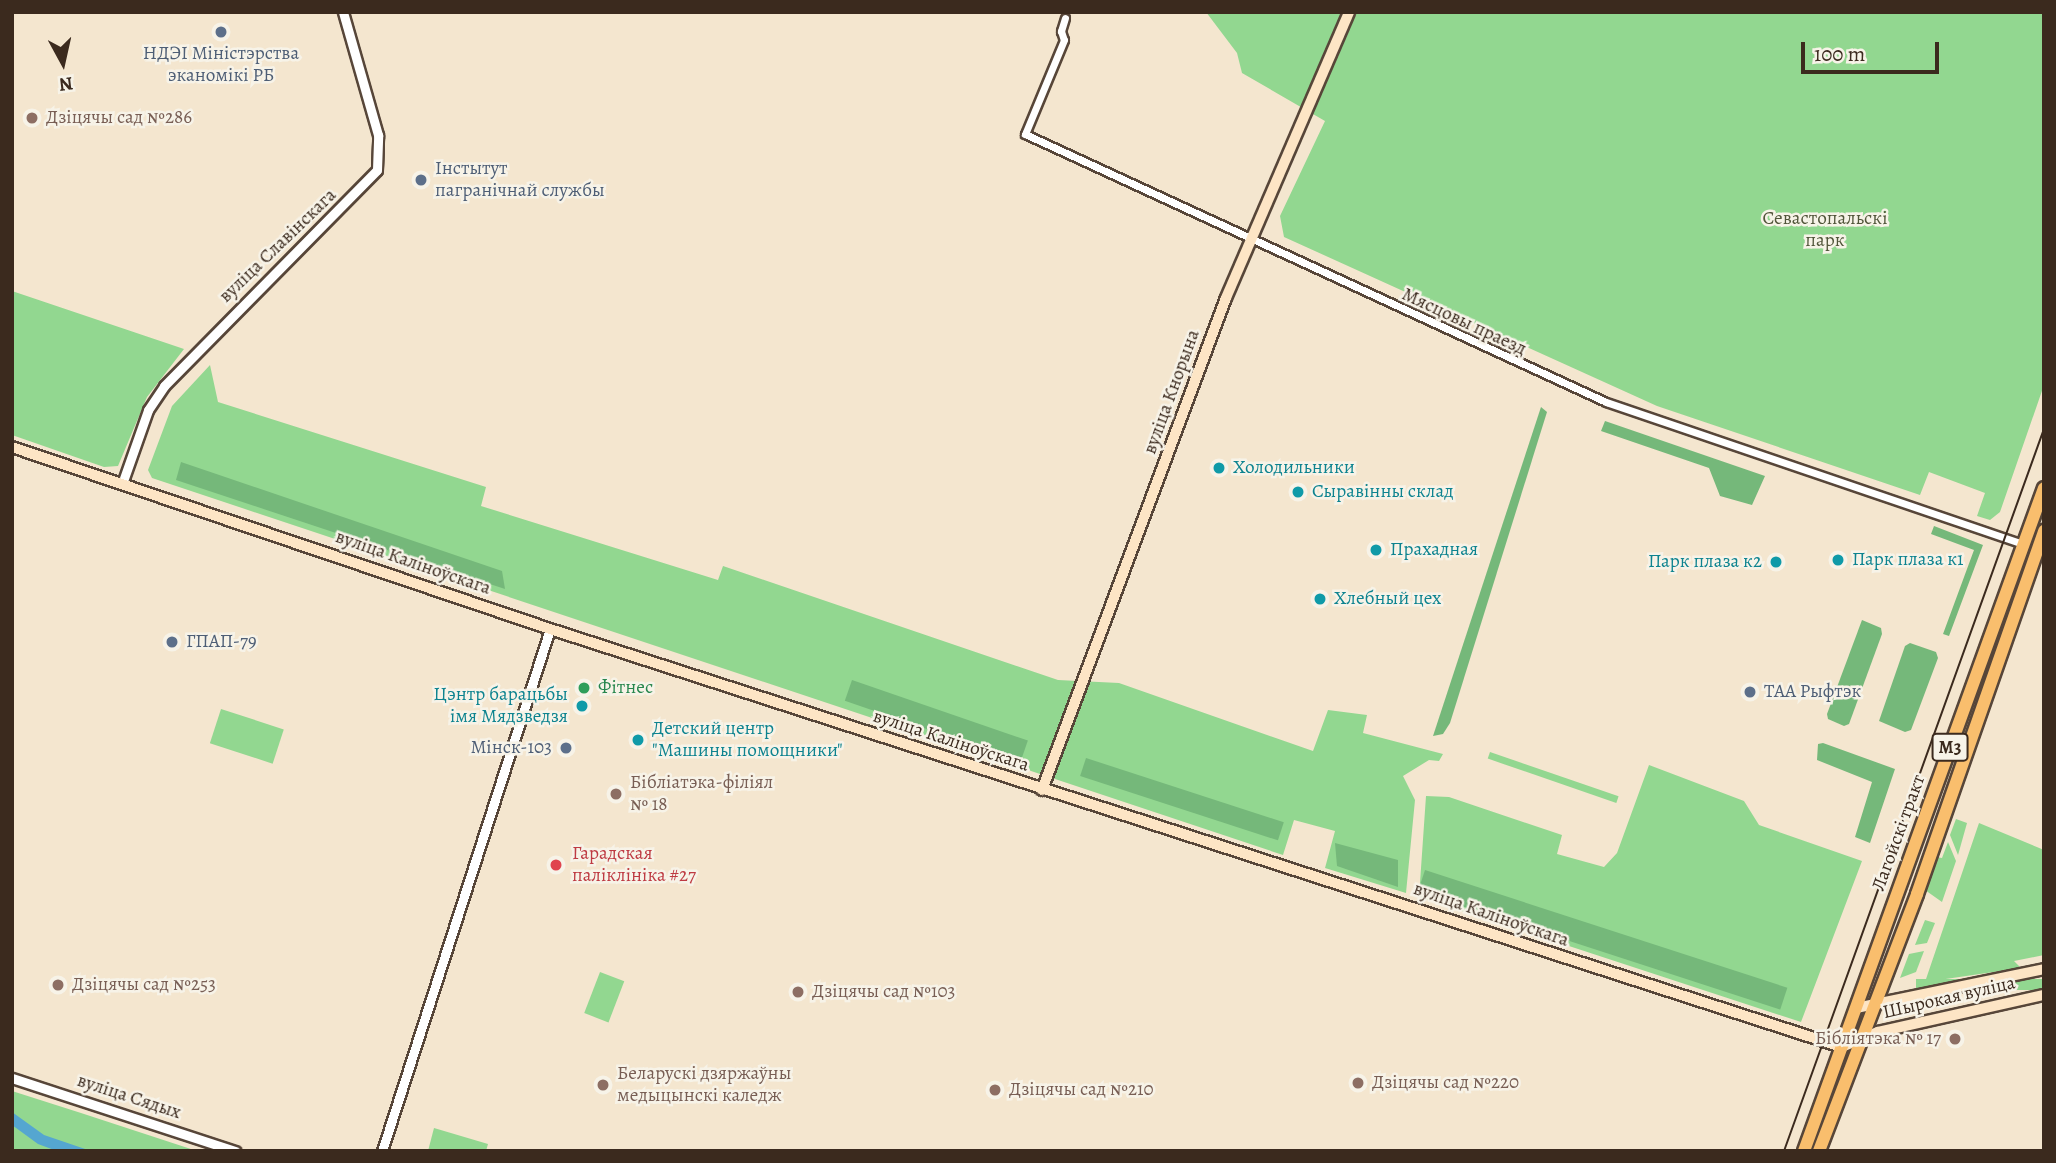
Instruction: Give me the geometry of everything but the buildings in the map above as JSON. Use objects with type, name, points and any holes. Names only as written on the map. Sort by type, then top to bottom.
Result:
[{"type":"main road","name":"вуліца Кнорына","points":[[1042,790],[1252,238],[1349,12]]},
{"type":"main road","name":"вуліца Каліноўскага","points":[[12,447],[550,629],[1842,1047]]},
{"type":"main road","name":"Лагойскі тракт","points":[[1804,1151],[2044,488]]},
{"type":"main road","name":"Лагойскі тракт","points":[[1819,1151],[1882,987],[2044,531]]},
{"type":"main road","points":[[2023,544],[2037,548]]},
{"type":"main road","name":"Шырокая вуліца","points":[[1856,1008],[2044,969]]},
{"type":"main road","points":[[1882,987],[1884,997],[1890,1000]]},
{"type":"main road","name":"Шырокая вуліца","points":[[1842,1047],[1863,1037],[2044,995]]},
{"type":"street","name":"вуліца Славінскага","points":[[122,484],[148,410],[164,386],[377,170],[377,135],[343,12]]},
{"type":"street","name":"Мясцовы праезд","points":[[1065,18],[1061,31],[1064,40],[1025,134],[1606,402],[2023,544]]},
{"type":"street","points":[[382,1151],[550,629]]},
{"type":"street","name":"вуліца Сядых","points":[[12,1078],[234,1151]]},
{"type":"green space","name":"Севастопальскі парк","points":[[1206,12],[2044,12],[2044,385],[2000,512],[1990,520],[1977,516],[1985,493],[1929,472],[1920,495],[1657,406],[1284,237],[1280,216],[1325,121],[1242,73],[1237,53]]},
{"type":"green space","points":[[12,291],[184,349],[147,397],[118,466],[104,467],[12,435]]},
{"type":"green space","points":[[210,365],[218,402],[486,487],[481,506],[718,580],[723,566],[1058,680],[1119,683],[1313,751],[1328,710],[1367,715],[1363,733],[1443,754],[1439,761],[1429,760],[1403,776],[1415,800],[1406,893],[1325,868],[1335,831],[1294,820],[1283,855],[152,478],[148,470],[172,406]]},
{"type":"green space","points":[[1541,407],[1547,412],[1450,723],[1443,734],[1433,736]]},
{"type":"green space","points":[[1605,421],[1765,476],[1752,505],[1720,496],[1709,468],[1601,431]]},
{"type":"green space","points":[[181,462],[502,571],[505,589],[176,480]]},
{"type":"green space","points":[[1934,526],[1983,545],[1949,636],[1943,634],[1974,550],[1931,534]]},
{"type":"green space","points":[[1862,620],[1881,628],[1882,634],[1849,724],[1844,726],[1828,719],[1827,714]]},
{"type":"green space","points":[[1910,643],[1936,652],[1938,658],[1911,730],[1905,732],[1879,721],[1905,646]]},
{"type":"green space","points":[[852,680],[1028,741],[1021,761],[845,701]]},
{"type":"green space","points":[[221,709],[284,729],[273,764],[210,743]]},
{"type":"green space","points":[[1823,743],[1895,769],[1870,843],[1855,837],[1872,782],[1817,760],[1818,744]]},
{"type":"green space","points":[[1490,752],[1619,796],[1616,803],[1488,759]]},
{"type":"green space","points":[[1086,758],[1284,822],[1278,840],[1080,776]]},
{"type":"green space","points":[[1649,765],[1744,801],[1759,825],[1862,861],[1801,1022],[1419,897],[1426,796],[1449,797],[1562,835],[1557,854],[1604,867],[1617,853]]},
{"type":"green space","points":[[1956,819],[1967,823],[1958,855],[1950,835]]},
{"type":"green space","points":[[1979,823],[2044,850],[2044,955],[2014,961],[2021,968],[1925,982]]},
{"type":"green space","points":[[1948,842],[1956,861],[1942,902],[1925,890],[1936,857],[1942,858]]},
{"type":"green space","points":[[1335,843],[1398,860],[1398,887],[1337,866]]},
{"type":"green space","points":[[1425,870],[1787,988],[1780,1010],[1418,892]]},
{"type":"green space","points":[[1925,920],[1935,923],[1927,943],[1915,945]]},
{"type":"green space","points":[[1924,951],[1916,972],[1900,978],[1909,954]]},
{"type":"green space","points":[[600,972],[624,981],[609,1022],[584,1013]]},
{"type":"green space","points":[[1916,979],[2044,979],[2044,990],[1916,990]]},
{"type":"green space","points":[[12,1091],[81,1113],[197,1151],[12,1151]]},
{"type":"green space","points":[[434,1128],[488,1144],[486,1151],[428,1151]]},
{"type":"water","points":[[12,1112],[44,1135],[91,1151],[57,1151],[38,1144],[12,1125]]},
{"type":"tram line","points":[[1784,1151],[2044,429]]},
{"type":"place","name":"НДЭІ Міністэрства эканомікі РБ","points":[[221,32]]},
{"type":"place","name":"Дзіцячы сад №286","points":[[32,118]]},
{"type":"place","name":"Інстытут пагранічнай службы","points":[[421,180]]},
{"type":"place","name":"Холодильники","points":[[1219,468]]},
{"type":"place","name":"Сыравінны склад","points":[[1298,492]]},
{"type":"place","name":"Прахадная","points":[[1376,550]]},
{"type":"place","name":"Парк плаза к1","points":[[1838,560]]},
{"type":"place","name":"Парк плаза к2","points":[[1776,562]]},
{"type":"place","name":"Хлебный цех","points":[[1320,599]]},
{"type":"place","name":"ГПАП-79","points":[[172,642]]},
{"type":"place","name":"Фітнес","points":[[584,688]]},
{"type":"place","name":"ТАА Рыфтэк","points":[[1750,692]]},
{"type":"place","name":"Цэнтр барацьбы імя Мядзведзя","points":[[582,706]]},
{"type":"place","name":"Детский центр \"Машины помощники\"","points":[[638,740]]},
{"type":"place","name":"Мінск-103","points":[[566,748]]},
{"type":"place","name":"Бібліатэка-філіял № 18","points":[[616,794]]},
{"type":"place","name":"Гарадская паліклініка #27","points":[[556,865]]},
{"type":"place","name":"Дзіцячы сад №253","points":[[58,985]]},
{"type":"place","name":"Дзіцячы сад №103","points":[[798,992]]},
{"type":"place","name":"Бібліятэка № 17","points":[[1955,1039]]},
{"type":"place","name":"Дзіцячы сад №220","points":[[1358,1083]]},
{"type":"place","name":"Беларускі дзяржаўны медыцынскі каледж","points":[[603,1085]]},
{"type":"place","name":"Дзіцячы сад №210","points":[[995,1090]]}]
